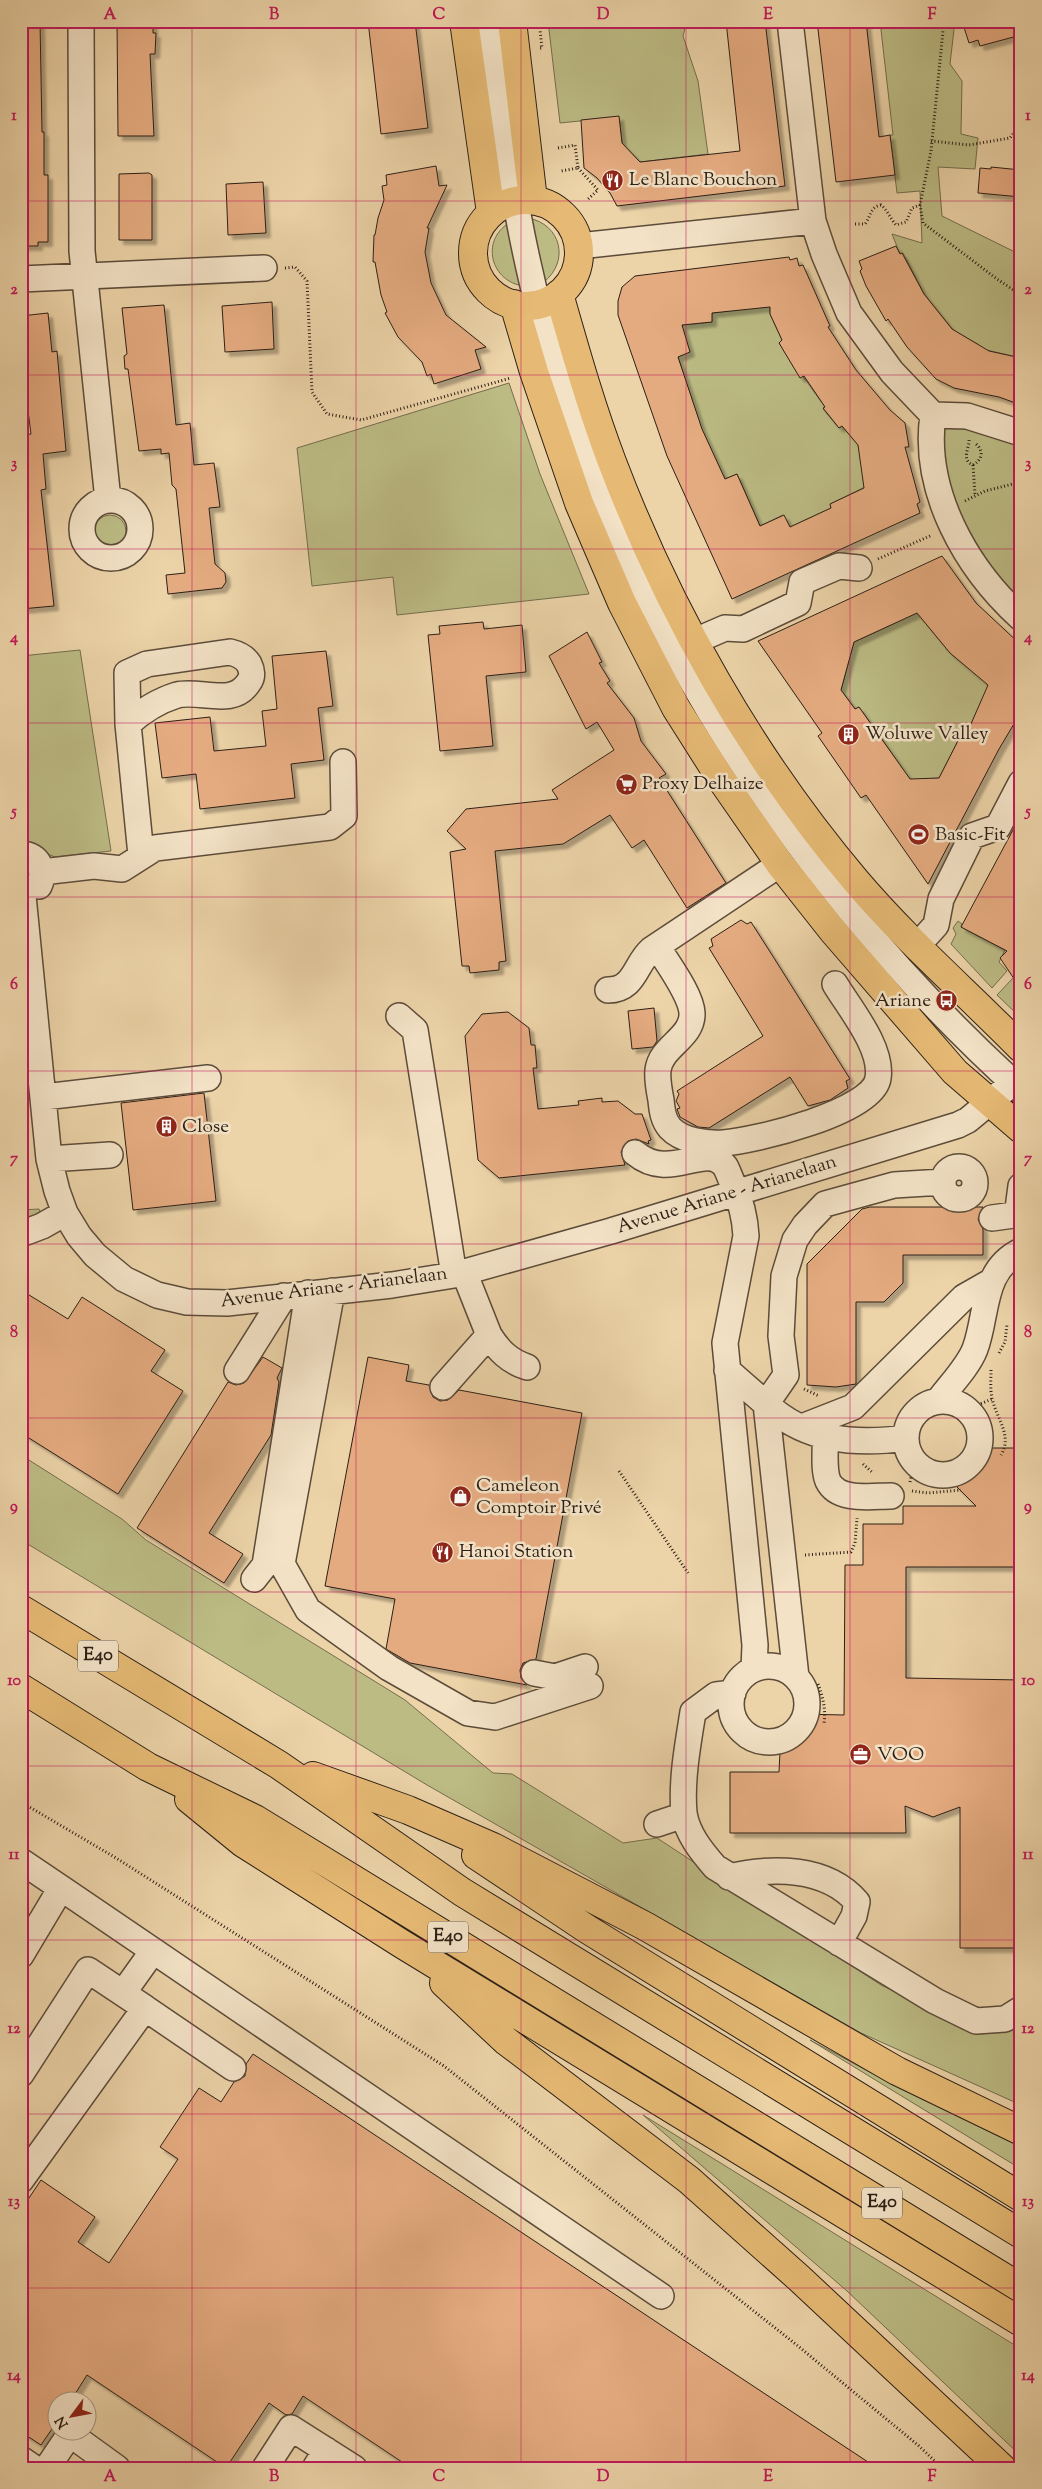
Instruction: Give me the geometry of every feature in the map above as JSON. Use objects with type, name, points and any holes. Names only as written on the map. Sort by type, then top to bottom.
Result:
[{"type":"main road","points":[[464,21],[513,205]]},
{"type":"main road","points":[[512,21],[513,205]]},
{"type":"main road","points":[[546,204],[568,221],[575,233],[579,246],[576,271],[570,283],[537,301],[500,299],[489,291],[480,280],[473,254],[474,240],[479,228],[513,205],[546,204]]},
{"type":"main road","points":[[537,301],[534,372],[579,503],[622,603],[676,708],[721,779],[780,864],[884,991],[955,1072],[1021,1129]]},
{"type":"main road","points":[[537,301],[576,358],[612,462],[656,566],[695,641],[742,723],[788,792],[855,880],[916,947],[1021,1048]]},
{"type":"main road","name":"E40","points":[[21,1609],[279,1765],[462,1892],[1021,2234]]},
{"type":"main road","name":"E40","points":[[21,1688],[148,1767],[255,1819],[1021,2288]]},
{"type":"main road","name":"E40","points":[[279,1765],[408,1810],[587,1929],[1021,2197]]},
{"type":"main road","name":"E40","points":[[148,1767],[243,1843],[402,1944],[1021,2322]]},
{"type":"main road","points":[[408,1810],[493,1847],[636,1922],[897,2071],[1021,2131]]},
{"type":"main road","points":[[402,1944],[506,2041],[689,2180],[800,2278],[1002,2468]]},
{"type":"street","points":[[81,21],[82,250],[108,500]]},
{"type":"street","points":[[490,21],[513,205],[537,301],[573,416],[629,558],[686,671],[727,741],[805,856],[905,977],[1018,1083]]},
{"type":"street","points":[[790,21],[814,221],[849,314],[892,372],[933,415],[967,416],[1021,433]]},
{"type":"street","points":[[579,246],[814,221]]},
{"type":"street","points":[[21,279],[264,268]]},
{"type":"street","points":[[933,415],[929,440],[935,479],[954,531],[979,573],[1002,601],[1021,618]]},
{"type":"street","points":[[695,641],[725,628],[743,629],[798,603],[802,582],[839,566],[866,565]]},
{"type":"street","points":[[128,724],[152,706],[178,695],[221,697],[240,690],[250,681],[252,675],[248,663],[240,655],[230,652],[147,664],[131,669],[126,677],[128,724],[141,855]]},
{"type":"street","points":[[21,854],[37,860],[42,872],[94,866],[107,869],[122,869],[141,855],[155,848],[330,827],[344,816],[343,762]]},
{"type":"street","points":[[916,947],[936,924],[941,899],[972,836],[998,827],[1021,783]]},
{"type":"street","points":[[608,990],[617,990],[625,986],[637,972],[645,956],[657,946],[780,864]]},
{"type":"street","name":"Avenue Ariane - Arianelaan","points":[[42,872],[40,886],[30,895],[22,896],[49,1159],[66,1213],[79,1236],[95,1255],[124,1279],[157,1295],[187,1302],[227,1303],[392,1285],[459,1273],[958,1125],[968,1120],[989,1102],[1018,1083]]},
{"type":"street","points":[[657,946],[687,997],[692,1011],[692,1022],[686,1032],[666,1054],[658,1069],[663,1114],[665,1122],[675,1132],[693,1140],[722,1143],[740,1141],[814,1121],[860,1101],[874,1089],[879,1070],[877,1057],[870,1041],[835,984]]},
{"type":"street","points":[[399,1016],[415,1030],[459,1273],[497,1348],[506,1358],[527,1367]]},
{"type":"street","points":[[44,1097],[208,1078]]},
{"type":"street","points":[[635,1153],[643,1160],[661,1165],[678,1164],[704,1157],[715,1159],[726,1167],[737,1192],[745,1218],[746,1236],[725,1344],[754,1645],[754,1669]]},
{"type":"street","points":[[49,1159],[110,1154]]},
{"type":"street","points":[[814,1169],[825,1204]]},
{"type":"street","points":[[796,1677],[776,1667],[754,1669],[741,1679],[733,1694],[732,1704],[734,1716],[746,1734],[768,1742],[779,1740],[798,1729],[807,1708],[805,1692],[796,1677],[766,1404],[785,1376],[781,1303],[784,1276],[795,1240],[805,1225],[825,1204],[894,1184],[942,1182]]},
{"type":"street","points":[[992,1218],[1014,1215],[1018,1209],[1021,1186]]},
{"type":"street","points":[[21,1234],[42,1226],[66,1213]]},
{"type":"street","points":[[939,1400],[974,1350],[997,1268],[1021,1251]]},
{"type":"street","points":[[893,1488],[847,1495],[836,1490],[828,1481],[836,1431],[852,1407],[964,1297],[992,1281]]},
{"type":"street","points":[[237,1371],[308,1293]]},
{"type":"street","points":[[254,1579],[265,1565],[308,1293]]},
{"type":"street","points":[[308,1293],[282,1564],[308,1610],[389,1668],[468,1713],[495,1717],[587,1677],[555,1677],[534,1672]]},
{"type":"street","points":[[443,1388],[489,1334]]},
{"type":"street","points":[[727,1370],[780,1417],[802,1427],[836,1431],[873,1442],[906,1438]]},
{"type":"street","points":[[939,1400],[950,1400],[968,1409],[977,1420],[981,1442],[975,1458],[963,1470],[942,1476],[920,1468],[908,1450],[906,1438],[912,1417],[928,1403],[939,1400]]},
{"type":"street","points":[[733,1694],[716,1695],[693,1712],[686,1758],[684,1814],[696,1844],[715,1867],[728,1877],[934,2001],[976,2021],[1005,2019],[1021,2009]]},
{"type":"street","points":[[657,1824],[684,1814]]},
{"type":"street","points":[[21,1861],[660,2296]]},
{"type":"street","points":[[728,1877],[750,1872],[786,1871],[820,1877],[847,1890],[857,1902],[854,1916],[839,1943]]},
{"type":"street","points":[[21,1955],[61,1888]]},
{"type":"street","points":[[123,1993],[153,1951]]},
{"type":"street","points":[[21,2074],[88,1970],[233,2068]]},
{"type":"street","points":[[21,2180],[145,2008]]},
{"type":"street","points":[[265,2468],[291,2428],[321,2459],[354,2468]]},
{"type":"street","points":[[47,2468],[70,2434],[117,2468]]},
{"type":"street","points":[[21,2459],[34,2468]]},
{"type":"path","points":[[539,21],[542,48]]},
{"type":"path","points":[[944,21],[931,151],[920,205],[924,222],[997,279],[1021,295]]},
{"type":"path","points":[[931,141],[968,145],[1010,138],[1021,123]]},
{"type":"path","points":[[558,148],[576,146],[578,168],[598,190],[587,200]]},
{"type":"path","points":[[562,171],[578,168]]},
{"type":"path","points":[[855,224],[865,224],[871,210],[881,205],[888,211],[891,220],[896,225],[900,225],[906,222],[912,208],[920,205]]},
{"type":"path","points":[[264,268],[295,267],[307,281],[312,392],[327,414],[361,420],[534,372]]},
{"type":"path","points":[[968,436],[969,443],[966,452],[968,460],[974,465],[975,495]]},
{"type":"path","points":[[969,443],[975,444],[981,450],[978,463],[974,465]]},
{"type":"path","points":[[982,492],[1021,482]]},
{"type":"path","points":[[866,565],[938,532]]},
{"type":"path","points":[[996,1357],[1002,1350],[1008,1331],[1002,1316]]},
{"type":"path","points":[[994,1363],[992,1368],[992,1399],[1006,1438],[1005,1449],[1001,1456]]},
{"type":"path","points":[[785,1376],[795,1384],[819,1396],[836,1431],[862,1464],[893,1488],[928,1493],[961,1490]]},
{"type":"path","points":[[968,1409],[992,1399]]},
{"type":"path","points":[[619,1471],[688,1573]]},
{"type":"path","points":[[21,1802],[116,1858],[451,2071],[798,2346],[919,2446],[942,2468]]},
{"type":"shaded area","points":[[548,21],[687,21],[683,36],[698,81],[708,154],[640,162],[622,143],[619,117],[560,123]]},
{"type":"shaded area","points":[[880,21],[955,21],[950,64],[962,81],[961,134],[978,138],[975,169],[938,167],[942,216],[1021,255],[1021,358],[978,348],[979,345],[953,330],[924,294],[903,253],[900,254],[892,234],[922,243],[920,191],[897,193],[890,135],[893,135]]},
{"type":"shaded area","points":[[528,218],[548,228],[558,244],[557,264],[544,282]]},
{"type":"shaded area","points":[[509,223],[524,286],[513,283],[504,277],[497,269],[493,260],[494,240]]},
{"type":"shaded area","points":[[770,306],[770,314],[782,340],[779,343],[825,407],[823,409],[839,428],[842,426],[859,445],[865,487],[830,504],[831,508],[790,527],[783,515],[760,526],[737,474],[725,479],[703,437],[678,357],[682,325],[712,322],[712,313]]},
{"type":"shaded area","points":[[509,383],[540,474],[589,594],[397,615],[393,577],[312,586],[297,448]]},
{"type":"shaded area","points":[[953,422],[1021,439],[1021,610],[954,514],[940,432],[945,425]]},
{"type":"shaded area","points":[[110,515],[121,520],[126,531],[121,542],[110,547],[99,542],[94,531],[99,520]]},
{"type":"shaded area","points":[[917,613],[950,653],[989,685],[967,733],[963,731],[939,778],[904,780],[902,768],[859,707],[855,709],[841,690],[854,642]]},
{"type":"shaded area","points":[[80,650],[111,851],[55,857],[21,843],[21,656]]},
{"type":"shaded area","points":[[958,921],[962,924],[961,927],[1005,950],[999,962],[1007,971],[992,988],[951,944],[956,934],[953,928]]},
{"type":"shaded area","points":[[1013,978],[1021,981],[1021,1018],[997,995]]},
{"type":"shaded area","points":[[39,1209],[43,1218],[21,1229],[21,1210]]},
{"type":"shaded area","points":[[21,1455],[122,1519],[146,1540],[405,1700],[493,1773],[512,1774],[623,1843],[657,1838],[881,1985],[981,2032],[1016,2027],[1021,2024],[1021,2105],[861,2033],[427,1785],[21,1540]]},
{"type":"shaded area","points":[[810,2040],[881,2078],[1021,2140],[1021,2169]]},
{"type":"shaded area","points":[[643,2115],[1021,2349],[1021,2456],[847,2291]]},
{"type":"building","points":[[21,21],[40,21],[44,175],[48,175],[48,242],[38,242],[38,246],[21,246]]},
{"type":"building","points":[[117,21],[153,21],[153,33],[156,33],[155,54],[150,54],[154,136],[118,136]]},
{"type":"building","points":[[368,21],[415,21],[428,128],[381,134]]},
{"type":"building","points":[[726,21],[765,21],[785,186],[617,206],[610,193],[597,178],[584,168],[581,120],[619,116],[622,143],[640,162],[740,151]]},
{"type":"building","points":[[817,21],[866,21],[879,137],[890,135],[895,175],[836,182]]},
{"type":"building","points":[[962,21],[1021,21],[1021,35],[980,46],[978,40],[969,43]]},
{"type":"building","points":[[436,166],[439,186],[447,185],[427,228],[429,228],[425,252],[431,283],[446,315],[486,347],[475,350],[481,369],[434,384],[431,374],[427,376],[422,362],[398,337],[385,313],[387,312],[381,295],[375,262],[373,262],[374,235],[384,200],[382,186],[387,185],[386,175]]},
{"type":"building","points":[[991,167],[1021,170],[1021,197],[978,193],[980,168],[991,169]]},
{"type":"building","points":[[149,173],[152,175],[152,240],[119,240],[119,174]]},
{"type":"building","points":[[263,182],[266,233],[228,235],[226,184]]},
{"type":"building","points":[[896,246],[900,254],[902,253],[924,294],[952,329],[989,351],[1021,358],[1021,405],[999,397],[954,388],[936,379],[907,347],[888,319],[886,321],[866,286],[860,271],[862,269],[859,261]]},
{"type":"building","points":[[789,257],[790,260],[797,258],[799,266],[803,265],[830,326],[828,327],[856,370],[890,410],[905,423],[909,447],[905,447],[920,502],[917,504],[920,513],[732,599],[667,456],[618,315],[618,301],[622,287],[635,276]],"holes":[[[770,307],[770,314],[782,340],[779,343],[800,378],[804,376],[825,407],[823,408],[839,428],[842,426],[858,445],[864,488],[830,504],[831,508],[790,527],[784,515],[760,526],[737,474],[725,479],[702,429],[678,357],[690,352],[682,325],[712,322],[712,313]]]},
{"type":"building","points":[[272,302],[274,349],[225,352],[222,306]]},
{"type":"building","points":[[164,305],[176,425],[190,423],[194,465],[214,463],[220,507],[209,508],[215,564],[225,573],[226,582],[222,588],[168,594],[166,575],[185,573],[176,489],[172,485],[169,453],[161,454],[161,449],[139,451],[128,369],[125,369],[124,356],[127,354],[122,308]]},
{"type":"building","points":[[48,313],[52,352],[57,351],[66,451],[43,454],[46,489],[41,490],[54,606],[21,609],[21,476],[27,475],[22,435],[31,434],[26,395],[21,396],[21,316]]},
{"type":"building","name":"Woluwe Valley","points":[[942,556],[976,603],[1021,645],[1021,712],[999,749],[928,884],[866,795],[861,798],[818,736],[822,733],[758,641]],"holes":[[[917,613],[950,653],[988,685],[967,733],[963,731],[939,778],[910,779],[859,707],[855,709],[841,690],[854,642]]]},
{"type":"building","points":[[483,622],[484,629],[522,625],[526,672],[486,676],[493,746],[440,751],[428,635],[440,634],[439,626]]},
{"type":"building","points":[[587,632],[602,662],[599,663],[610,681],[607,683],[634,718],[641,741],[666,774],[659,778],[726,883],[687,908],[644,840],[632,848],[610,815],[563,844],[495,851],[506,961],[499,962],[499,970],[470,973],[469,966],[462,966],[450,852],[466,849],[447,831],[466,809],[558,799],[552,790],[614,750],[597,722],[586,729],[549,656]]},
{"type":"building","points":[[326,651],[333,706],[318,708],[324,760],[291,764],[295,798],[200,809],[196,774],[162,778],[155,723],[210,717],[214,751],[266,746],[262,711],[277,709],[272,656]]},
{"type":"building","points":[[1021,815],[1021,989],[1000,958],[1007,951],[961,927]]},
{"type":"building","points":[[741,920],[747,924],[751,922],[850,1079],[846,1081],[848,1088],[830,1100],[808,1106],[790,1077],[709,1128],[698,1127],[680,1117],[677,1109],[680,1108],[676,1101],[679,1094],[677,1091],[763,1036],[709,948],[713,946],[711,939]]},
{"type":"building","points":[[654,1008],[657,1041],[653,1047],[632,1049],[628,1011]]},
{"type":"building","points":[[508,1012],[529,1028],[531,1045],[535,1045],[537,1068],[533,1068],[538,1109],[579,1105],[578,1101],[602,1098],[602,1102],[618,1101],[635,1114],[642,1114],[651,1140],[648,1141],[649,1144],[636,1139],[628,1141],[621,1152],[625,1165],[499,1178],[478,1160],[465,1036],[482,1014]]},
{"type":"building","name":"Close","points":[[204,1093],[216,1201],[133,1210],[121,1103]]},
{"type":"building","points":[[870,1207],[983,1207],[978,1219],[983,1229],[983,1255],[903,1255],[903,1283],[884,1302],[856,1302],[856,1384],[836,1387],[807,1385],[807,1264],[862,1209]]},
{"type":"building","points":[[21,1290],[68,1319],[82,1297],[165,1350],[151,1371],[183,1391],[118,1494],[21,1433]]},
{"type":"building","points":[[263,1357],[282,1368],[277,1378],[279,1382],[271,1435],[209,1533],[243,1554],[224,1583],[137,1528],[228,1382],[236,1385],[244,1383]]},
{"type":"building","points":[[368,1357],[409,1365],[406,1381],[429,1385],[433,1397],[440,1401],[448,1400],[459,1390],[582,1413],[536,1659],[523,1663],[520,1670],[521,1678],[527,1685],[410,1663],[386,1649],[395,1599],[325,1586]]},
{"type":"building","points":[[969,1448],[1021,1448],[1021,1567],[906,1567],[906,1678],[1021,1680],[1020,1948],[960,1948],[960,1807],[933,1817],[905,1806],[906,1833],[730,1833],[730,1772],[779,1772],[781,1732],[799,1714],[844,1715],[845,1565],[863,1565],[863,1524],[903,1524],[903,1506],[976,1506],[954,1484],[954,1463]]},
{"type":"building","points":[[253,2054],[877,2468],[411,2468],[303,2396],[292,2414],[286,2415],[269,2403],[226,2468],[87,2375],[76,2392],[48,2392],[48,2435],[41,2445],[21,2432],[21,2210],[41,2180],[95,2217],[78,2242],[109,2263],[178,2159],[160,2147],[199,2088],[221,2102],[234,2082],[245,2076],[246,2064]]},
{"type":"place","name":"Le Blanc Bouchon","points":[[613,180]]},
{"type":"place","name":"Woluwe Valley","points":[[849,734]]},
{"type":"place","name":"Proxy Delhaize","points":[[626,784]]},
{"type":"place","name":"Basic-Fit","points":[[919,835]]},
{"type":"place","name":"Ariane","points":[[947,1001]]},
{"type":"place","name":"Close","points":[[166,1127]]},
{"type":"place","name":"Cameleon Comptoir Privé","points":[[460,1497]]},
{"type":"place","name":"Hanoi Station","points":[[443,1552]]},
{"type":"place","name":"VOO","points":[[861,1755]]}]
